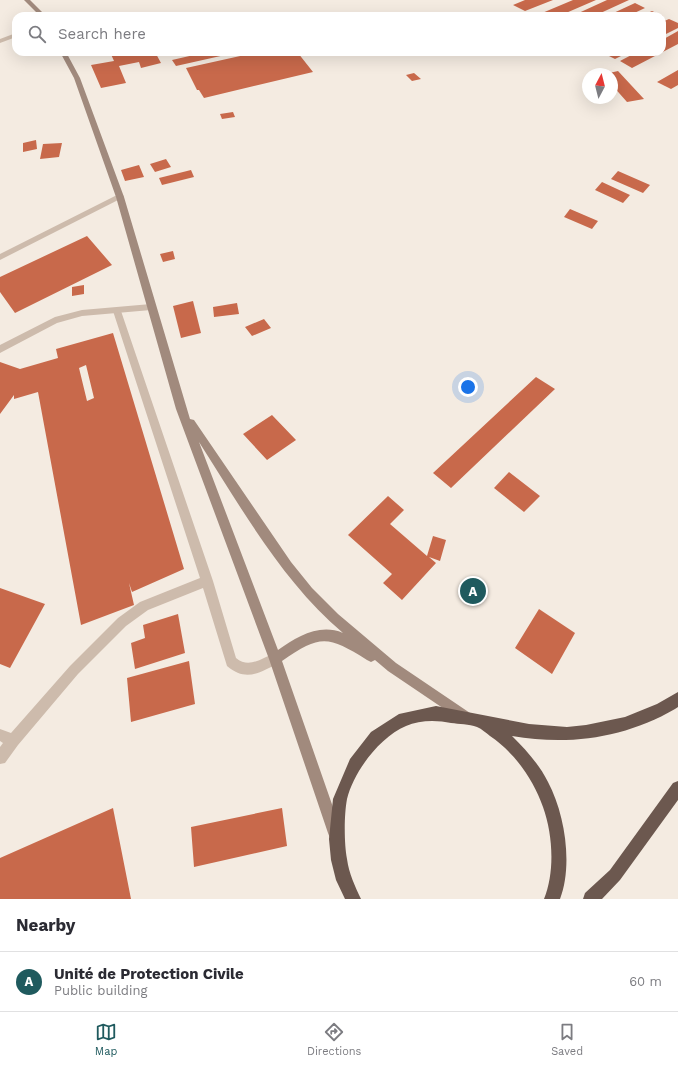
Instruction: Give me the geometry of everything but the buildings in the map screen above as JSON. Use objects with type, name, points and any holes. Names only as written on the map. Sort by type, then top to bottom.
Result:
[{"type":"highway","points":[[353,899],[344,880],[339,860],[337,839],[340,799],[355,764],[376,736],[404,719],[436,713],[474,720],[518,731],[557,734],[595,731],[630,722],[669,706],[678,699]]},
{"type":"highway","points":[[474,720],[504,738],[526,760],[543,787],[555,820],[559,854],[556,889],[552,899]]},
{"type":"highway","points":[[592,899],[615,876],[678,788]]},
{"type":"main road","points":[[26,0],[39,12]]},
{"type":"main road","points":[[65,56],[77,78],[120,197],[181,409],[275,659],[337,839]]},
{"type":"main road","points":[[181,409],[287,566],[308,592],[334,618],[392,667]]},
{"type":"main road","points":[[275,659],[302,642],[316,637],[338,637],[392,667],[474,720]]},
{"type":"street","points":[[0,41],[12,36]]},
{"type":"street","points":[[0,258],[120,197]]},
{"type":"street","points":[[0,349],[55,320],[82,313],[151,307]]},
{"type":"street","points":[[117,311],[207,581],[231,662],[239,669],[249,670],[275,659]]},
{"type":"street","points":[[0,758],[13,740],[74,670],[122,622],[144,606],[207,581]]},
{"type":"street","points":[[0,735],[13,740]]},
{"type":"place","name":"Unité de Protection Civile","points":[[473,591]]}]
